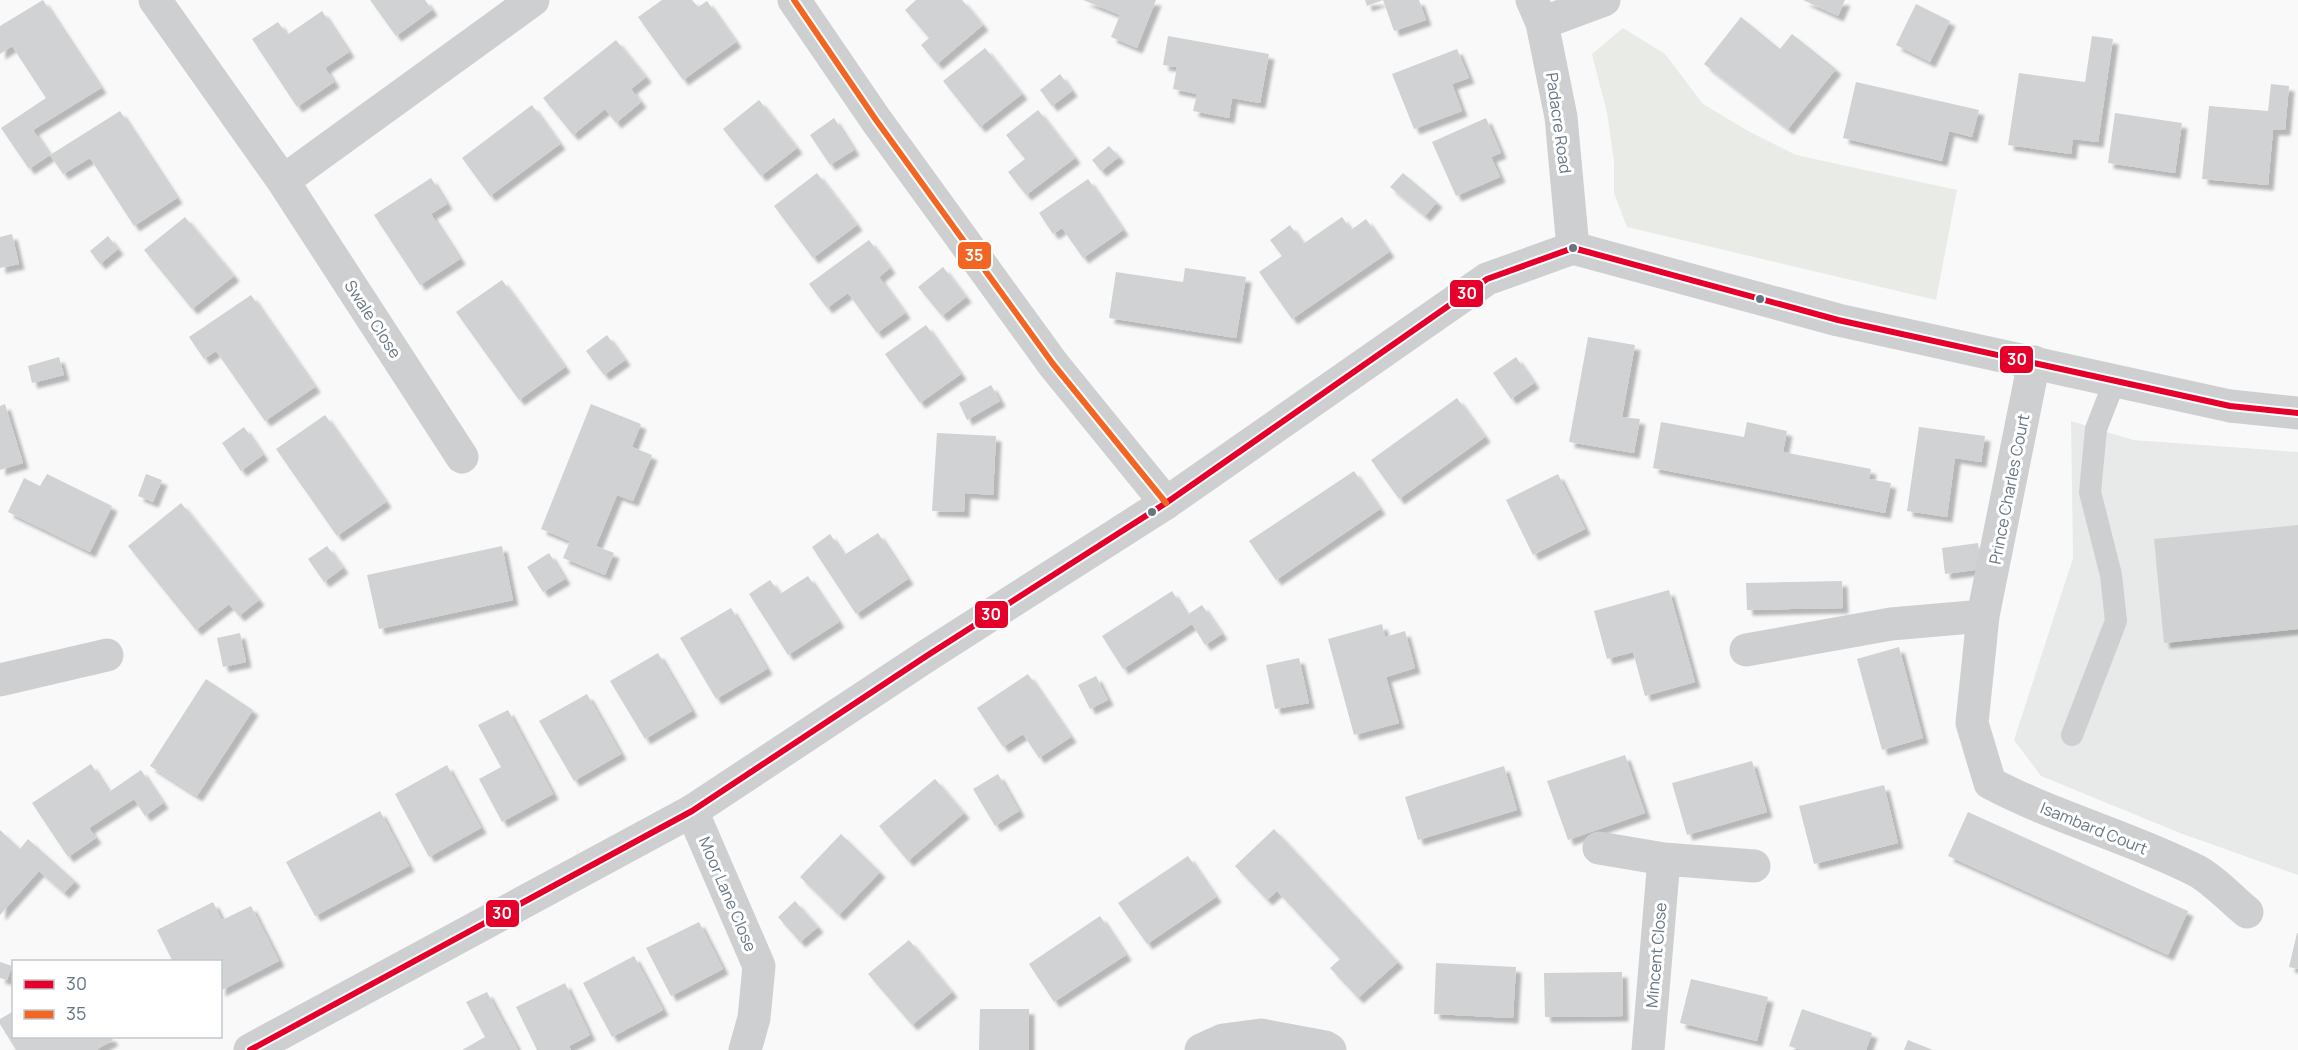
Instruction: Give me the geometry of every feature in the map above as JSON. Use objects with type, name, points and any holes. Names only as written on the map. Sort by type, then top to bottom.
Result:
[{"type":"street","name":"Swale Close","points":[[155,0],[283,181],[462,457]]},
{"type":"street","points":[[283,181],[533,0]]},
{"type":"street","points":[[794,0],[876,120],[1053,364],[1166,503]]},
{"type":"street","points":[[1537,12],[1604,0]]},
{"type":"street","name":"Padacre Road","points":[[1537,12],[1561,117],[1573,248]]},
{"type":"street","points":[[250,1050],[692,811],[1166,503],[1488,279],[1573,248],[1838,320],[2230,406],[2298,412]]},
{"type":"street","name":"Prince Charles Court","points":[[1972,723],[1983,616],[2034,362]]},
{"type":"street","points":[[1746,650],[1891,624],[1983,616]]},
{"type":"street","points":[[0,680],[107,655]]},
{"type":"street","name":"Isambard Court","points":[[1972,723],[1990,783],[2022,800],[2139,846],[2199,873],[2247,912]]},
{"type":"street","name":"Moor Lane Close","points":[[692,811],[759,966],[754,1018],[746,1050]]},
{"type":"street","points":[[1599,848],[1664,859],[1754,866]]},
{"type":"street","name":"Mincent Close","points":[[1648,1050],[1664,859]]},
{"type":"street","points":[[1201,1050],[1223,1040],[1261,1035],[1325,1047],[1330,1050]]},
{"type":"lane","points":[[2072,735],[2116,621],[2111,575],[2090,492],[2096,429],[2115,380]]},
{"type":"shaded area","points":[[1623,28],[1665,54],[1703,104],[1748,131],[1796,155],[1957,190],[1936,300],[1627,227],[1614,193],[1614,161],[1607,113],[1592,54]]},
{"type":"shaded area","points":[[2071,421],[2133,440],[2298,452],[2298,875],[2180,833],[2041,776],[2014,740],[2073,558]]},
{"type":"building","points":[[43,0],[101,88],[33,130],[50,155],[29,169],[1,128],[46,98],[12,46],[0,54],[0,26]]},
{"type":"building","points":[[370,0],[425,0],[432,10],[396,36]]},
{"type":"building","points":[[662,0],[692,0],[698,7],[707,1],[736,42],[683,80],[638,17]]},
{"type":"building","points":[[916,0],[962,0],[983,25],[937,64],[921,45],[929,38],[905,10]]},
{"type":"building","points":[[1083,0],[1156,0],[1137,48],[1111,37],[1120,15]]},
{"type":"building","points":[[1365,0],[1383,0],[1367,6]]},
{"type":"building","points":[[1383,0],[1419,0],[1426,20],[1394,31]]},
{"type":"building","points":[[1803,0],[1845,0],[1838,16]]},
{"type":"building","points":[[1916,4],[1950,21],[1930,62],[1896,45]]},
{"type":"building","points":[[322,11],[349,52],[325,68],[334,82],[297,107],[252,39],[278,22],[287,35]]},
{"type":"building","points":[[1741,17],[1780,49],[1792,34],[1836,69],[1788,129],[1704,64]]},
{"type":"building","points":[[1168,36],[1269,54],[1260,103],[1232,98],[1229,118],[1193,111],[1197,94],[1173,89],[1177,67],[1163,65]]},
{"type":"building","points":[[2092,36],[2113,39],[2098,142],[2073,139],[2071,154],[2008,145],[2019,73],[2085,82]]},
{"type":"building","points":[[616,40],[646,77],[631,89],[641,102],[616,123],[605,109],[573,135],[543,98]]},
{"type":"building","points":[[985,48],[1022,94],[980,127],[943,81]]},
{"type":"building","points":[[1457,49],[1469,78],[1452,84],[1462,111],[1414,129],[1392,74]]},
{"type":"building","points":[[1060,74],[1072,91],[1052,106],[1040,90]]},
{"type":"building","points":[[1856,82],[1979,110],[1972,137],[1949,131],[1942,161],[1843,138]]},
{"type":"building","points":[[2271,84],[2289,86],[2285,130],[2273,130],[2268,185],[2202,179],[2209,106],[2268,111]]},
{"type":"building","points":[[759,100],[797,148],[761,176],[723,129]]},
{"type":"building","points":[[532,105],[560,144],[490,196],[462,158]]},
{"type":"building","points":[[1038,110],[1075,158],[1026,195],[1008,172],[1025,159],[1006,135]]},
{"type":"building","points":[[120,111],[177,198],[134,226],[90,158],[63,174],[50,155]]},
{"type":"building","points":[[2115,113],[2182,123],[2175,173],[2108,163]]},
{"type":"building","points":[[834,118],[854,150],[830,165],[810,135]]},
{"type":"building","points":[[1486,118],[1501,153],[1491,157],[1500,177],[1456,196],[1432,142]]},
{"type":"building","points":[[1109,146],[1119,157],[1101,171],[1092,160]]},
{"type":"building","points":[[817,173],[857,225],[813,258],[774,206]]},
{"type":"building","points":[[1403,173],[1437,202],[1425,216],[1390,187]]},
{"type":"building","points":[[431,178],[447,204],[431,214],[460,259],[420,285],[374,215]]},
{"type":"building","points":[[1088,179],[1123,230],[1083,258],[1062,228],[1053,234],[1039,213]]},
{"type":"building","points":[[185,217],[234,276],[192,309],[144,250]]},
{"type":"building","points":[[1342,217],[1351,230],[1366,219],[1389,252],[1292,319],[1259,272],[1282,256],[1270,240],[1290,225],[1303,244]]},
{"type":"building","points":[[12,234],[19,264],[0,268],[0,237]]},
{"type":"building","points":[[108,236],[118,249],[100,264],[90,251]]},
{"type":"building","points":[[869,240],[890,268],[879,277],[905,313],[877,333],[848,293],[827,308],[809,284]]},
{"type":"building","points":[[943,267],[966,297],[942,316],[918,287]]},
{"type":"building","points":[[1185,268],[1246,277],[1236,338],[1109,318],[1116,272],[1183,282]]},
{"type":"building","points":[[502,280],[565,367],[519,400],[456,312]]},
{"type":"building","points":[[251,295],[315,387],[265,421],[216,351],[204,359],[189,337]]},
{"type":"building","points":[[926,325],[961,374],[920,403],[885,354]]},
{"type":"building","points":[[607,335],[625,360],[604,375],[586,351]]},
{"type":"building","points":[[1588,337],[1635,345],[1622,417],[1640,419],[1634,453],[1569,442]]},
{"type":"building","points":[[59,357],[64,375],[32,383],[28,366]]},
{"type":"building","points":[[1516,357],[1534,383],[1511,399],[1493,373]]},
{"type":"building","points":[[991,385],[1000,401],[967,420],[959,403]]},
{"type":"building","points":[[1457,398],[1485,437],[1399,499],[1371,460]]},
{"type":"building","points":[[5,404],[23,463],[0,470],[0,406]]},
{"type":"building","points":[[591,404],[641,424],[632,447],[652,455],[633,501],[617,495],[596,546],[614,553],[605,575],[563,558],[570,541],[541,529]]},
{"type":"building","points":[[325,415],[386,502],[337,536],[276,449]]},
{"type":"building","points":[[1661,422],[1744,437],[1747,422],[1787,431],[1783,452],[1871,469],[1869,479],[1891,483],[1885,513],[1653,468]]},
{"type":"building","points":[[244,427],[263,455],[241,471],[222,443]]},
{"type":"building","points":[[1919,427],[1985,436],[1981,462],[1955,458],[1947,517],[1907,511]]},
{"type":"building","points":[[937,433],[996,436],[993,495],[965,493],[964,512],[932,511]]},
{"type":"building","points":[[1354,471],[1380,509],[1276,580],[1249,541]]},
{"type":"building","points":[[47,474],[112,506],[90,552],[8,512],[24,478],[40,486]]},
{"type":"building","points":[[146,474],[162,480],[153,502],[138,496]]},
{"type":"building","points":[[1558,474],[1585,529],[1533,555],[1506,500]]},
{"type":"building","points":[[181,503],[259,600],[239,616],[229,604],[196,630],[128,546]]},
{"type":"building","points":[[2298,525],[2298,629],[2164,643],[2154,539]]},
{"type":"building","points":[[878,533],[908,579],[856,614],[812,547],[830,534],[844,555]]},
{"type":"building","points":[[1978,543],[1982,569],[1945,574],[1942,548]]},
{"type":"building","points":[[327,546],[343,568],[324,582],[308,559]]},
{"type":"building","points":[[502,546],[513,600],[379,629],[367,575]]},
{"type":"building","points":[[549,553],[565,579],[543,592],[527,567]]},
{"type":"building","points":[[808,576],[839,622],[788,655],[749,594],[770,580],[780,594]]},
{"type":"building","points":[[1842,581],[1843,608],[1747,610],[1746,583]]},
{"type":"building","points":[[1669,590],[1695,682],[1645,696],[1633,652],[1607,659],[1594,611]]},
{"type":"building","points":[[1172,591],[1187,615],[1202,605],[1222,634],[1205,645],[1192,624],[1123,669],[1102,636]]},
{"type":"building","points":[[731,608],[767,669],[716,699],[680,638]]},
{"type":"building","points":[[1382,624],[1385,637],[1405,631],[1415,668],[1386,677],[1399,723],[1354,735],[1328,639]]},
{"type":"building","points":[[240,633],[246,662],[223,667],[217,638]]},
{"type":"building","points":[[1899,647],[1923,738],[1882,750],[1857,659]]},
{"type":"building","points":[[658,653],[692,711],[645,739],[610,681]]},
{"type":"building","points":[[1299,658],[1309,703],[1275,709],[1266,665]]},
{"type":"building","points":[[1028,674],[1071,737],[1039,758],[1023,734],[1003,747],[977,708]]},
{"type":"building","points":[[1096,676],[1108,700],[1090,709],[1078,685]]},
{"type":"building","points":[[206,679],[253,710],[197,796],[150,766]]},
{"type":"building","points":[[587,694],[621,754],[574,781],[539,721]]},
{"type":"building","points":[[508,710],[553,794],[502,822],[479,779],[501,767],[478,725]]},
{"type":"building","points":[[1625,755],[1645,813],[1568,840],[1547,781]]},
{"type":"building","points":[[1752,761],[1767,812],[1687,835],[1672,783]]},
{"type":"building","points":[[91,764],[109,792],[141,770],[163,803],[145,816],[134,799],[89,828],[96,838],[68,857],[32,803]]},
{"type":"building","points":[[447,765],[481,828],[429,857],[395,794]]},
{"type":"building","points":[[1504,766],[1517,810],[1418,840],[1405,797]]},
{"type":"building","points":[[998,774],[1019,811],[995,826],[973,789]]},
{"type":"building","points":[[935,779],[964,813],[908,861],[879,826]]},
{"type":"building","points":[[1884,785],[1898,843],[1814,864],[1799,806]]},
{"type":"building","points":[[380,811],[409,866],[315,916],[286,862]]},
{"type":"building","points":[[1968,812],[2188,911],[2168,955],[1948,856]]},
{"type":"building","points":[[1274,829],[1398,962],[1358,998],[1330,968],[1340,959],[1277,891],[1267,900],[1235,866]]},
{"type":"building","points":[[0,830],[20,849],[28,839],[75,881],[64,893],[39,871],[0,915]]},
{"type":"building","points":[[841,834],[880,872],[839,915],[800,877]]},
{"type":"building","points":[[1188,856],[1216,897],[1147,944],[1118,903]]},
{"type":"building","points":[[795,901],[818,927],[800,942],[778,917]]},
{"type":"building","points":[[213,902],[222,920],[251,906],[279,961],[222,990],[222,960],[172,960],[157,930]]},
{"type":"building","points":[[1100,916],[1126,955],[1054,1002],[1029,964]]},
{"type":"building","points":[[699,922],[723,969],[671,996],[646,948]]},
{"type":"building","points":[[2298,933],[2298,969],[2289,967]]},
{"type":"building","points":[[909,940],[952,992],[912,1025],[868,974]]},
{"type":"building","points":[[634,956],[663,1010],[612,1037],[583,983]]},
{"type":"building","points":[[0,962],[12,966],[7,980],[0,978]]},
{"type":"building","points":[[1436,963],[1516,967],[1513,1018],[1434,1014]]},
{"type":"building","points":[[1622,972],[1623,1016],[1545,1017],[1544,973]]},
{"type":"building","points":[[1691,979],[1768,997],[1757,1041],[1680,1023]]},
{"type":"building","points":[[565,983],[590,1035],[569,1046],[571,1050],[537,1050],[516,1007]]},
{"type":"building","points":[[487,992],[518,1050],[462,1050],[485,1037],[466,1002]]},
{"type":"building","points":[[980,1009],[1029,1009],[1029,1050],[979,1050]]},
{"type":"building","points":[[1802,1009],[1872,1033],[1866,1050],[1801,1050],[1789,1046]]},
{"type":"building","points":[[12,1012],[12,1038],[112,1038],[113,1040],[96,1050],[16,1050],[0,1024],[0,1019]]},
{"type":"building","points":[[1908,1040],[1933,1050],[1904,1050]]},
{"type":"transit line","name":"35","points":[[794,0],[876,120],[1053,364],[1166,503]]},
{"type":"transit line","name":"30","points":[[250,1050],[692,811],[928,655],[1166,503],[1487,279],[1573,248],[1838,320],[2230,406],[2298,413]]}]
